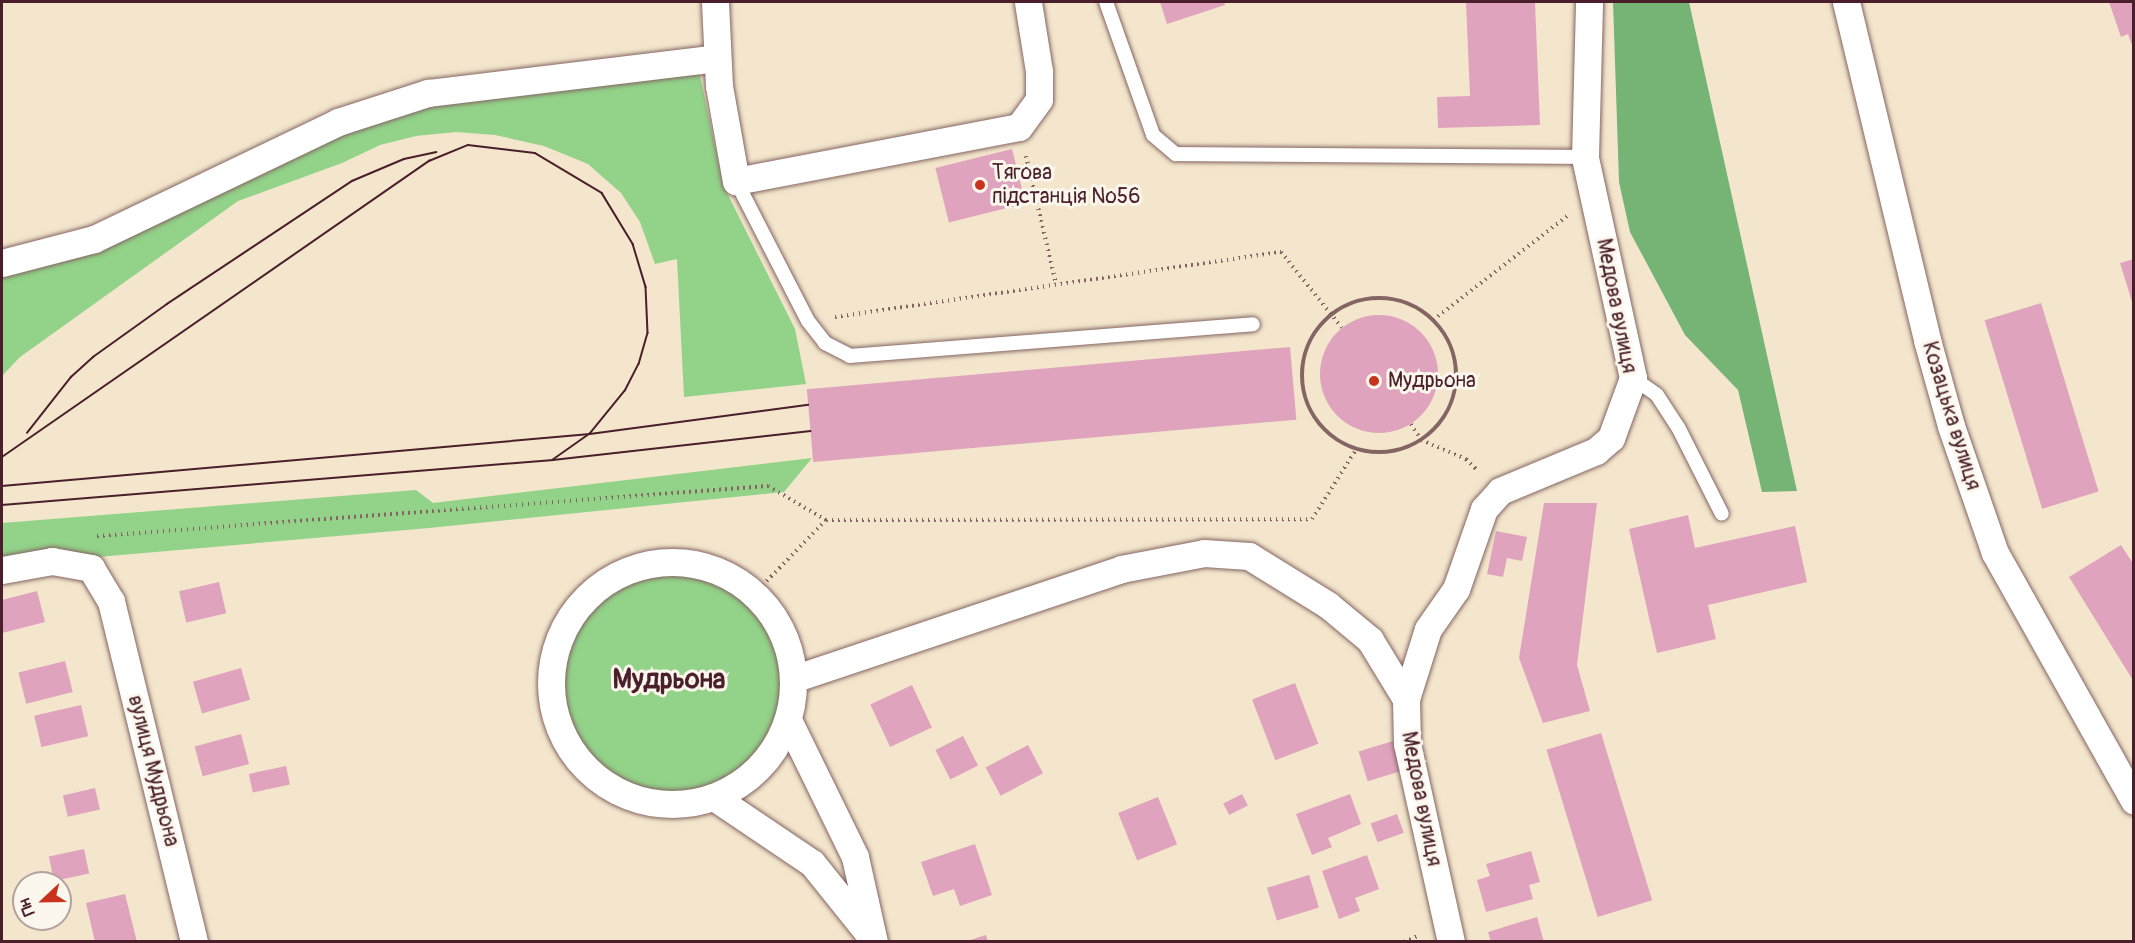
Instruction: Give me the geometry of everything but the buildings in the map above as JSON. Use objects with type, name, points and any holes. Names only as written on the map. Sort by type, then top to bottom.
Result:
[{"type":"street","points":[[715,2],[716,58],[736,181],[1019,127],[1039,99],[1039,71],[1028,2]]},
{"type":"street","name":"Медова вулиця","points":[[1450,942],[1407,744],[1406,699],[1428,629],[1456,589],[1484,509],[1500,491],[1596,451],[1611,438],[1633,378],[1585,156],[1589,2]]},
{"type":"street","name":"Козацька вулиця","points":[[1846,2],[1927,340],[1951,426],[1995,553],[2133,801]]},
{"type":"street","points":[[2,263],[94,239],[338,122],[428,93],[716,58]]},
{"type":"street","points":[[794,679],[1120,569],[1204,553],[1249,556],[1328,605],[1370,640],[1406,699]]},
{"type":"street","name":"вулиця Мудрьона","points":[[2,570],[52,561],[91,568],[111,601],[194,942]]},
{"type":"street","points":[[656,563],[688,563],[722,573],[754,594],[781,629],[788,646],[794,679],[789,722],[778,743],[752,775],[714,797],[683,804],[650,803],[622,793],[591,773],[568,745],[560,729],[552,692],[553,663],[560,638],[579,606],[601,586],[625,572],[656,563]]},
{"type":"street","points":[[789,722],[855,857],[874,941]]},
{"type":"street","points":[[714,797],[812,863],[874,941]]},
{"type":"lane","points":[[1106,2],[1153,135],[1176,153],[1585,156]]},
{"type":"lane","points":[[736,181],[808,321],[825,343],[850,356],[1253,324]]},
{"type":"lane","points":[[1633,378],[1657,395],[1678,427],[1722,514]]},
{"type":"path","points":[[1019,127],[1056,284]]},
{"type":"path","points":[[1433,320],[1553,228]]},
{"type":"path","points":[[808,321],[1281,252],[1342,328]]},
{"type":"path","points":[[1371,298],[1394,299],[1415,307],[1433,320],[1449,344],[1456,373],[1454,393],[1447,411],[1436,427],[1420,440],[1390,451],[1357,448],[1338,440],[1322,427],[1310,409],[1303,390],[1302,369],[1307,349],[1316,330],[1331,314],[1350,303],[1371,298]]},
{"type":"path","points":[[1411,424],[1420,440],[1466,459],[1484,476]]},
{"type":"path","points":[[96,536],[768,486],[826,520],[1312,519],[1357,448]]},
{"type":"path","points":[[754,594],[826,520]]},
{"type":"green space","points":[[1613,2],[1689,2],[1797,491],[1762,492],[1738,390],[1685,335],[1630,232],[1619,182]]},
{"type":"green space","points":[[697,61],[723,185],[795,329],[806,384],[684,397],[677,259],[655,264],[640,222],[621,193],[588,164],[544,146],[495,135],[456,132],[416,136],[380,145],[342,163],[238,201],[20,357],[2,376],[2,263],[94,239],[338,122]]},
{"type":"green space","points":[[812,458],[784,492],[429,528],[52,561],[2,570],[2,523],[416,490],[433,503]]},
{"type":"green space","points":[[672,567],[695,569],[717,576],[737,587],[755,601],[769,619],[780,639],[787,661],[789,684],[787,707],[780,729],[769,749],[755,767],[737,781],[717,792],[695,799],[672,801],[649,799],[627,792],[607,781],[589,767],[575,749],[564,729],[557,707],[555,684],[557,661],[564,639],[575,619],[589,601],[607,587],[627,576],[649,569]]},
{"type":"tram line","points":[[2,457],[429,161],[468,145],[535,153],[602,193],[633,244],[646,287],[648,333],[639,364],[625,391],[590,434],[553,460]]},
{"type":"tram line","points":[[27,433],[71,377],[93,357],[167,304],[352,181],[404,159],[436,152]]},
{"type":"tram line","points":[[2,486],[590,434],[808,405]]},
{"type":"tram line","points":[[2,505],[553,460],[810,431]]},
{"type":"place","name":"Тягова підстанція №56","points":[[980,185]]},
{"type":"place","name":"Мудрьона","points":[[1374,381]]},
{"type":"district","name":"Мудрьона","points":[[669,680]]}]
